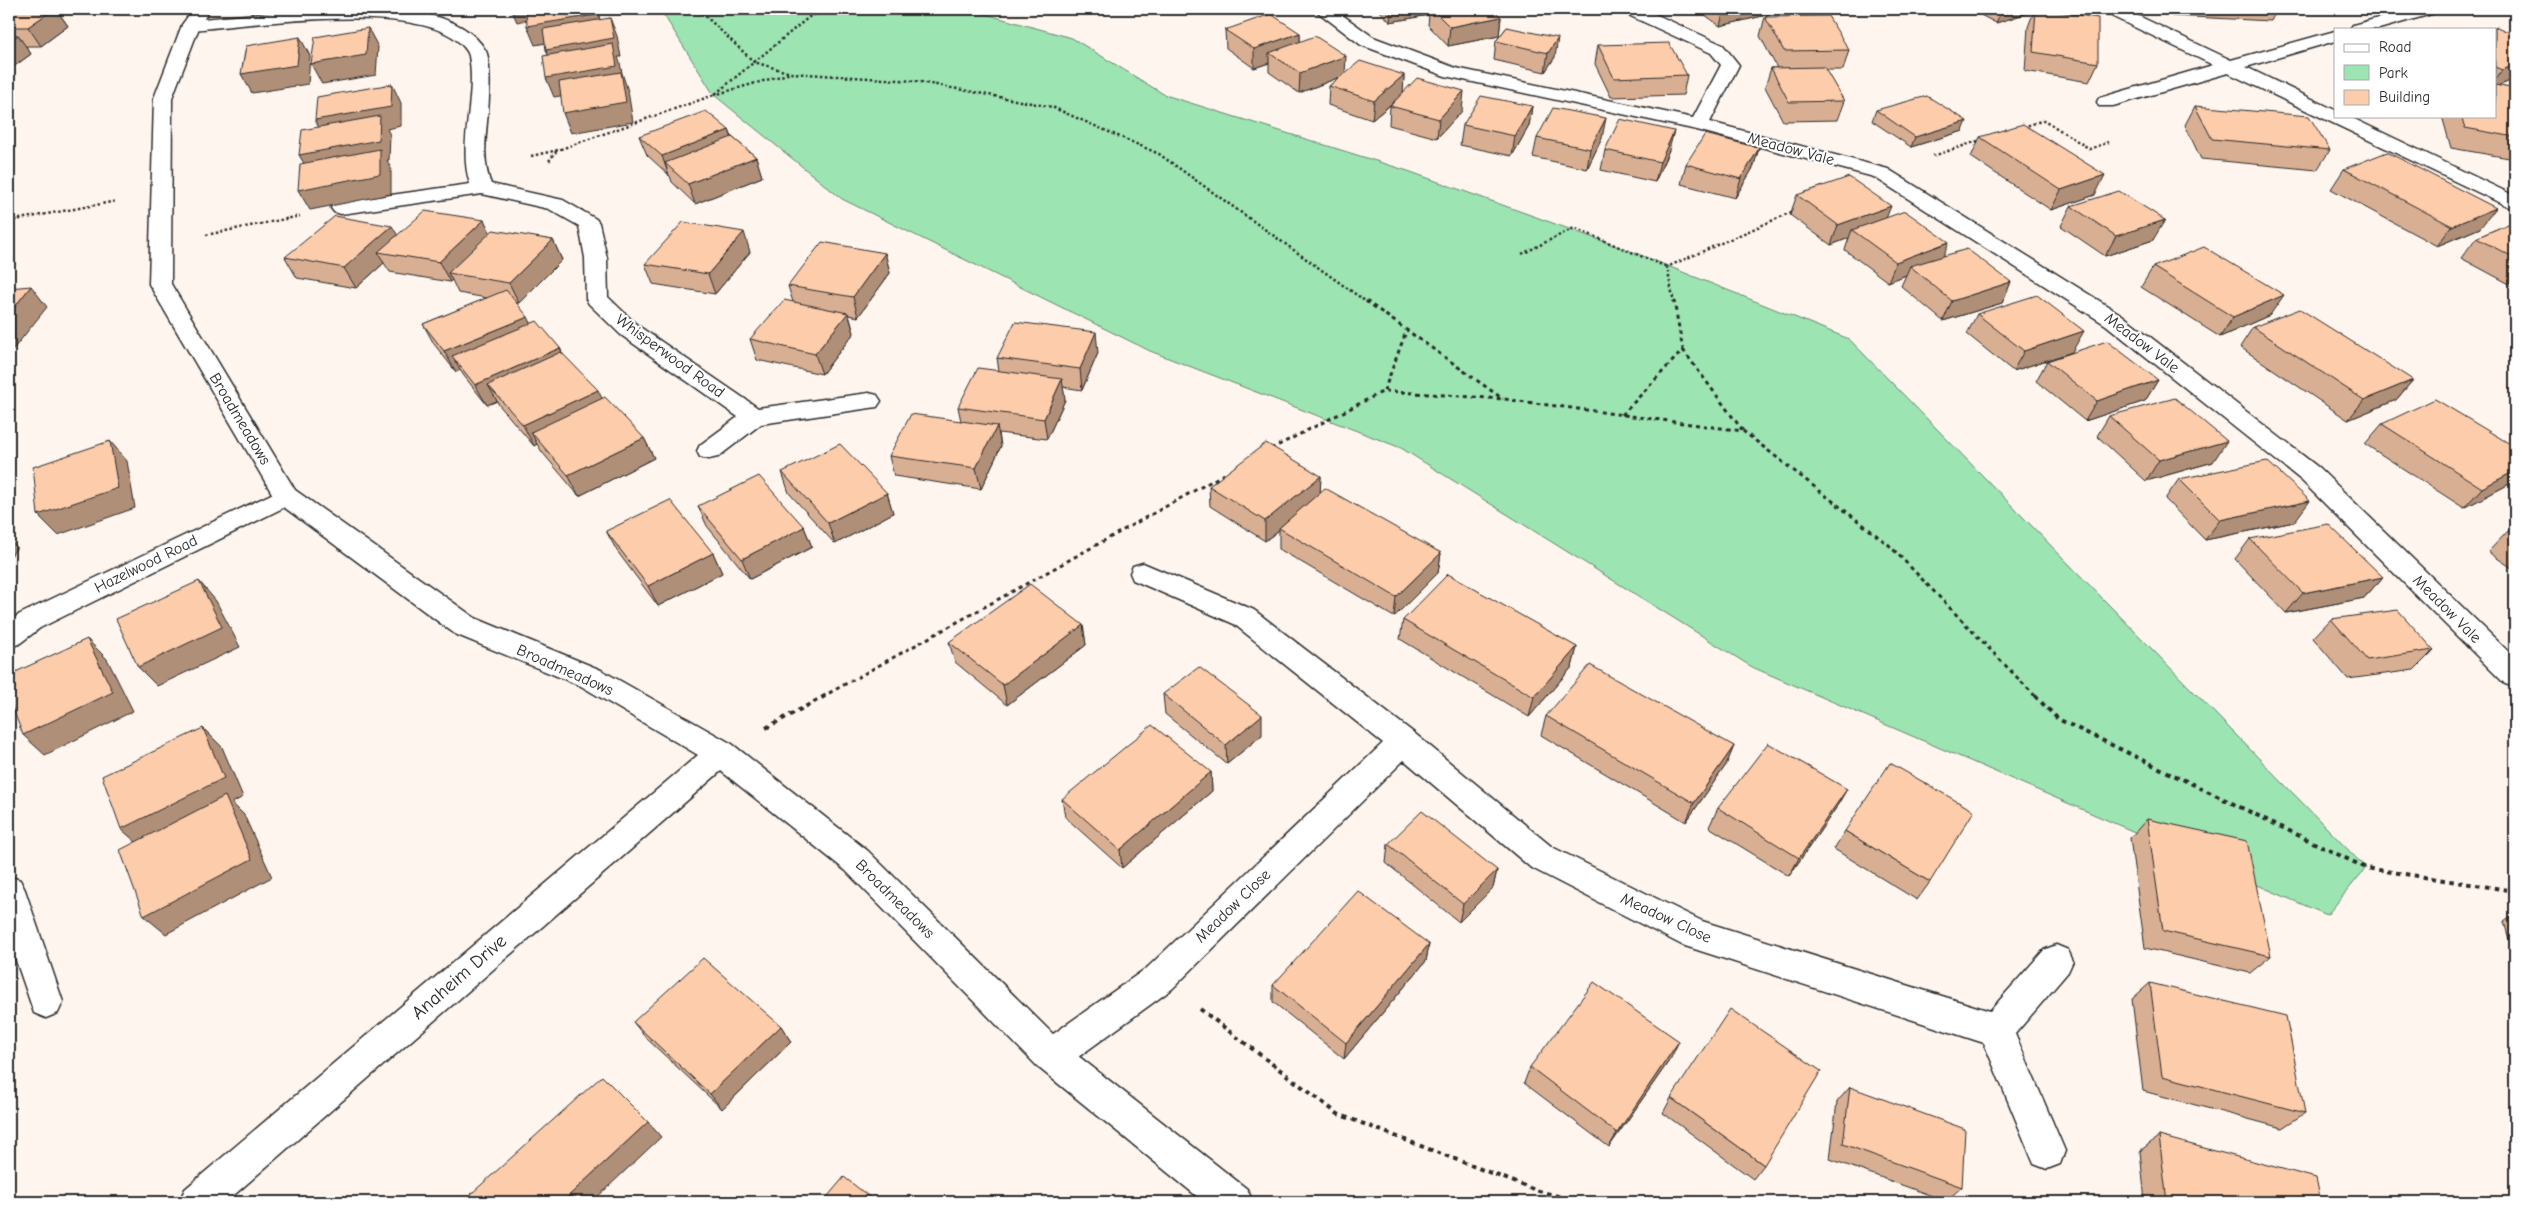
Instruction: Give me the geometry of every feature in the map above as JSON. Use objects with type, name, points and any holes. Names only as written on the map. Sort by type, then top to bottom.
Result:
[{"type":"street","name":"Meadow Vale","points":[[1323,9],[1367,41],[1451,72],[1563,94],[1699,125],[1881,173],[2114,320],[2310,474],[2515,676]]},
{"type":"street","points":[[1630,9],[1717,49],[1730,65],[1699,125]]},
{"type":"street","points":[[2111,9],[2334,117]]},
{"type":"street","points":[[2362,28],[2429,9]]},
{"type":"street","points":[[196,17],[400,12],[428,19],[459,31],[478,54],[480,96],[475,169],[482,188]]},
{"type":"street","name":"Broadmeadows","points":[[196,17],[163,98],[160,284],[286,496],[465,626],[592,678],[721,753],[857,861],[1051,1056],[1234,1202]]},
{"type":"street","points":[[2106,102],[2334,36]]},
{"type":"street","points":[[2337,118],[2515,204]]},
{"type":"street","name":"Whisperwood Road","points":[[341,208],[482,188],[556,204],[590,222],[596,258],[597,299],[629,330],[754,417]]},
{"type":"street","points":[[709,450],[754,417],[869,401]]},
{"type":"street","name":"Hazelwood Road","points":[[9,636],[30,621],[286,496]]},
{"type":"street","name":"Meadow Close","points":[[1143,573],[1244,617],[1403,742],[1541,857],[1694,934],[1996,1030]]},
{"type":"street","name":"Meadow Close","points":[[1051,1056],[1160,978],[1403,742]]},
{"type":"street","name":"Anaheim Drive","points":[[198,1202],[721,753]]},
{"type":"street","points":[[9,890],[46,1002]]},
{"type":"street","points":[[2046,1150],[1996,1030],[2056,961]]},
{"type":"path","points":[[698,9],[754,62],[791,73],[915,81],[1052,107],[1159,154],[1504,399]]},
{"type":"path","points":[[714,95],[809,17],[829,9]]},
{"type":"path","points":[[475,169],[558,150],[714,95],[791,73]]},
{"type":"path","points":[[2017,129],[2044,120],[2090,149],[2115,139]]},
{"type":"path","points":[[1881,173],[1990,138]]},
{"type":"path","points":[[9,221],[162,193]]},
{"type":"path","points":[[162,227],[201,236],[341,208]]},
{"type":"path","points":[[1522,254],[1574,228],[1667,267],[1801,208]]},
{"type":"path","points":[[1667,267],[1683,350],[1743,431],[1889,544],[2058,719],[2366,868],[2515,891]]},
{"type":"path","points":[[1384,391],[1406,329]]},
{"type":"path","points":[[1622,415],[1683,350]]},
{"type":"path","points":[[1263,454],[1384,391],[1504,399],[1743,431]]},
{"type":"path","points":[[721,753],[1236,467]]},
{"type":"path","points":[[1160,978],[1338,1114],[1535,1190],[1580,1202]]},
{"type":"green space","points":[[660,9],[967,9],[1072,38],[1165,95],[1408,171],[1633,252],[1849,339],[2366,868],[2327,915],[1752,667],[1401,448],[1150,351],[842,199],[714,95]]},
{"type":"building","points":[[9,9],[54,9],[28,27],[9,27]]},
{"type":"building","points":[[526,9],[594,9],[595,15],[527,26]]},
{"type":"building","points":[[1432,9],[1492,9],[1501,17],[1450,27]]},
{"type":"building","points":[[2036,9],[2098,18],[2098,63],[2033,52]]},
{"type":"building","points":[[1271,14],[1300,33],[1254,49],[1225,30]]},
{"type":"building","points":[[1828,16],[1849,50],[1784,51],[1765,17]]},
{"type":"building","points":[[610,18],[614,38],[546,50],[543,29]]},
{"type":"building","points":[[1507,27],[1558,38],[1548,53],[1496,41]]},
{"type":"building","points":[[2497,27],[2515,35],[2515,65],[2502,70],[2496,67],[2494,28]]},
{"type":"building","points":[[368,28],[366,55],[311,64],[315,37]]},
{"type":"building","points":[[9,34],[18,35],[9,41]]},
{"type":"building","points":[[1315,36],[1346,56],[1300,73],[1269,53]]},
{"type":"building","points":[[300,37],[297,65],[241,74],[246,46]]},
{"type":"building","points":[[1669,43],[1687,75],[1614,78],[1598,45]]},
{"type":"building","points":[[613,44],[617,66],[546,78],[543,56]]},
{"type":"building","points":[[1360,61],[1404,75],[1374,101],[1329,86]]},
{"type":"building","points":[[1824,67],[1844,101],[1789,102],[1771,68]]},
{"type":"building","points":[[621,72],[626,102],[563,113],[559,82]]},
{"type":"building","points":[[1417,78],[1464,91],[1439,119],[1390,106]]},
{"type":"building","points":[[392,84],[391,107],[315,120],[317,97]]},
{"type":"building","points":[[2496,85],[2515,89],[2515,137],[2465,128],[2462,118],[2496,118]]},
{"type":"building","points":[[1481,96],[1532,106],[1515,136],[1463,125]]},
{"type":"building","points":[[1927,96],[1967,121],[1915,137],[1876,110]]},
{"type":"building","points":[[2195,106],[2309,116],[2330,150],[2212,139]]},
{"type":"building","points":[[1553,108],[1606,118],[1590,149],[1537,138]]},
{"type":"building","points":[[706,111],[729,130],[662,156],[639,136]]},
{"type":"building","points":[[380,116],[379,140],[299,155],[302,130]]},
{"type":"building","points":[[1620,119],[1674,131],[1660,162],[1605,150]]},
{"type":"building","points":[[2023,124],[2105,175],[2061,190],[1980,137]]},
{"type":"building","points":[[1705,134],[1759,148],[1741,179],[1686,164]]},
{"type":"building","points":[[732,137],[756,157],[688,184],[665,163]]},
{"type":"building","points":[[380,149],[380,174],[298,190],[300,164]]},
{"type":"building","points":[[2387,152],[2496,208],[2452,226],[2344,169]]},
{"type":"building","points":[[1849,177],[1891,206],[1838,225],[1797,195]]},
{"type":"building","points":[[2119,191],[2165,220],[2116,236],[2071,206]]},
{"type":"building","points":[[425,211],[484,220],[439,262],[378,252]]},
{"type":"building","points":[[1905,211],[1949,242],[1896,262],[1852,230]]},
{"type":"building","points":[[335,216],[392,226],[344,268],[285,257]]},
{"type":"building","points":[[2515,221],[2515,258],[2476,238]]},
{"type":"building","points":[[683,222],[744,232],[708,274],[645,264]]},
{"type":"building","points":[[493,230],[553,240],[509,283],[448,273]]},
{"type":"building","points":[[822,242],[885,253],[853,297],[788,286]]},
{"type":"building","points":[[2204,247],[2284,295],[2233,317],[2153,267]]},
{"type":"building","points":[[1967,249],[2011,282],[1952,301],[1910,266]]},
{"type":"building","points":[[31,286],[9,314],[9,288]]},
{"type":"building","points":[[506,290],[528,317],[444,351],[423,324]]},
{"type":"building","points":[[2037,295],[2084,331],[2024,351],[1977,314]]},
{"type":"building","points":[[784,300],[848,313],[815,354],[750,339]]},
{"type":"building","points":[[2300,309],[2413,380],[2364,400],[2253,327]]},
{"type":"building","points":[[537,321],[560,348],[475,385],[452,356]]},
{"type":"building","points":[[1015,322],[1096,332],[1080,369],[997,358]]},
{"type":"building","points":[[2107,341],[2158,380],[2097,401],[2047,361]]},
{"type":"building","points":[[561,352],[598,390],[523,425],[488,385]]},
{"type":"building","points":[[978,368],[1062,379],[1044,419],[958,407]]},
{"type":"building","points":[[605,397],[644,438],[568,475],[531,432]]},
{"type":"building","points":[[2175,398],[2227,441],[2159,460],[2109,416]]},
{"type":"building","points":[[2435,399],[2515,447],[2515,471],[2482,488],[2382,424]]},
{"type":"building","points":[[911,414],[997,426],[976,468],[889,456]]},
{"type":"building","points":[[110,441],[118,488],[38,515],[33,467]]},
{"type":"building","points":[[1266,443],[1321,476],[1265,521],[1209,486]]},
{"type":"building","points":[[840,444],[887,493],[828,523],[782,472]]},
{"type":"building","points":[[2267,461],[2310,501],[2220,520],[2179,479]]},
{"type":"building","points":[[759,476],[804,527],[742,559],[698,506]]},
{"type":"building","points":[[1325,488],[1441,553],[1396,597],[1279,528]]},
{"type":"building","points":[[670,500],[713,553],[648,586],[606,531]]},
{"type":"building","points":[[2328,524],[2383,577],[2303,593],[2250,539]]},
{"type":"building","points":[[2515,528],[2515,537],[2508,531]]},
{"type":"building","points":[[1448,574],[1577,647],[1534,697],[1403,620]]},
{"type":"building","points":[[199,581],[222,627],[138,667],[116,619]]},
{"type":"building","points":[[1030,584],[1083,625],[1003,685],[949,642]]},
{"type":"building","points":[[2398,610],[2434,650],[2367,660],[2331,619]]},
{"type":"building","points":[[87,639],[113,692],[23,735],[9,699],[9,675]]},
{"type":"building","points":[[1590,665],[1734,746],[1694,803],[1546,716]]},
{"type":"building","points":[[1199,667],[1262,715],[1226,745],[1163,694]]},
{"type":"building","points":[[1152,725],[1211,772],[1120,850],[1062,799]]},
{"type":"building","points":[[203,728],[224,778],[121,829],[102,776]]},
{"type":"building","points":[[1768,743],[1847,789],[1799,858],[1718,808]]},
{"type":"building","points":[[1890,763],[1974,811],[1930,882],[1845,831]]},
{"type":"building","points":[[225,796],[252,859],[144,916],[120,850]]},
{"type":"building","points":[[1422,811],[1497,870],[1463,904],[1388,844]]},
{"type":"building","points":[[2147,819],[2247,841],[2271,956],[2163,931]]},
{"type":"building","points":[[1358,891],[1429,944],[1346,1043],[1273,985]]},
{"type":"building","points":[[703,958],[781,1026],[710,1094],[633,1022]]},
{"type":"building","points":[[1594,982],[1679,1041],[1617,1133],[1530,1067]]},
{"type":"building","points":[[2150,983],[2286,1016],[2305,1113],[2162,1076]]},
{"type":"building","points":[[1730,1009],[1821,1071],[1764,1165],[1671,1098]]},
{"type":"building","points":[[602,1076],[648,1122],[562,1202],[479,1202],[471,1194]]},
{"type":"building","points":[[1850,1087],[1965,1129],[1962,1187],[1843,1144]]},
{"type":"building","points":[[2159,1136],[2316,1178],[2321,1202],[2167,1202]]},
{"type":"building","points":[[844,1177],[876,1202],[823,1202]]}]
